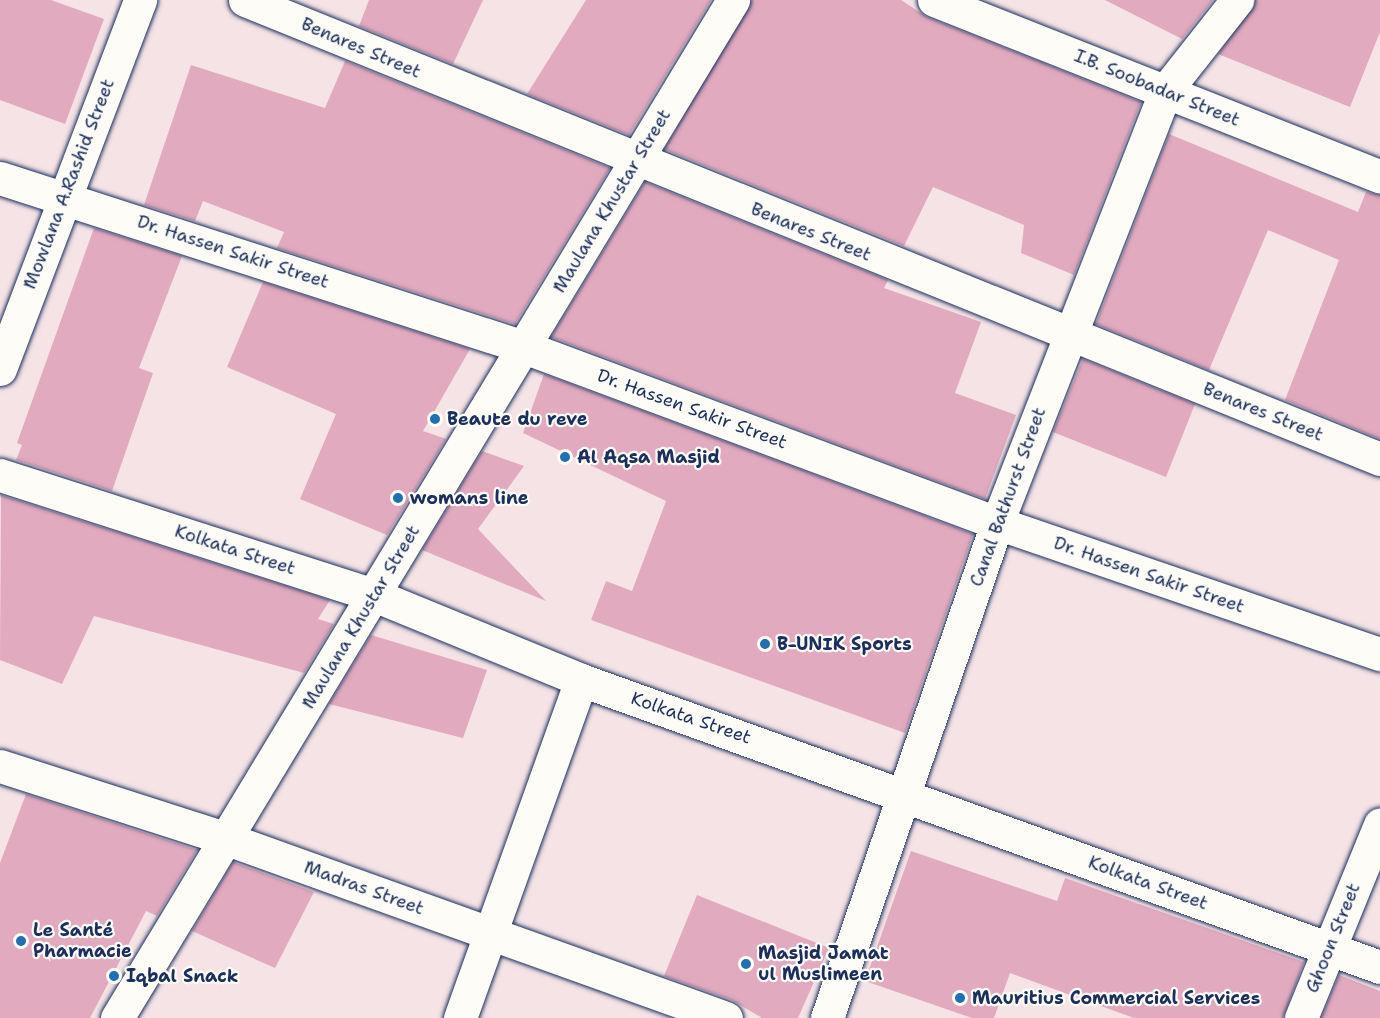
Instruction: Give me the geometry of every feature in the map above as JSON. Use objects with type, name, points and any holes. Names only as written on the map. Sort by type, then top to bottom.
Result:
[{"type":"street","name":"Mowlana A.Rashid Street","points":[[0,369],[62,196],[140,0]]},
{"type":"street","name":"Benares Street","points":[[245,0],[636,162],[1380,459]]},
{"type":"street","name":"Maulana Khustar Street","points":[[117,1018],[734,0]]},
{"type":"street","name":"I.B. Soobadar Street","points":[[934,0],[1166,90],[1380,177]]},
{"type":"street","name":"Canal Bathurst Street","points":[[827,1018],[902,792],[997,523],[1166,90],[1237,0]]},
{"type":"street","name":"Dr. Hassen Sakir Street","points":[[0,178],[62,196],[524,347],[997,523],[1380,654]]},
{"type":"street","name":"Kolkata Street","points":[[0,475],[374,595],[581,680],[902,792],[1380,967]]},
{"type":"street","points":[[460,1018],[492,934],[581,680]]},
{"type":"street","name":"Madras Street","points":[[0,766],[227,839],[726,1018]]},
{"type":"street","name":"Ghoon Street","points":[[1300,1018],[1380,824]]},
{"type":"building","points":[[0,0],[51,0],[104,19],[65,124],[0,100]]},
{"type":"building","points":[[369,0],[483,0],[453,64],[359,26]]},
{"type":"building","points":[[586,0],[711,0],[629,135],[527,94]]},
{"type":"building","points":[[752,0],[901,0],[927,17],[1141,102],[1074,275],[1021,253],[1024,225],[933,187],[904,246],[664,149]]},
{"type":"building","points":[[1105,0],[1213,0],[1182,39]]},
{"type":"building","points":[[1255,0],[1380,0],[1380,32],[1350,107],[1218,54]]},
{"type":"building","points":[[345,61],[610,168],[515,324],[277,248],[284,232],[203,201],[195,221],[144,205],[191,65],[325,108]]},
{"type":"building","points":[[1169,134],[1358,212],[1366,192],[1380,195],[1380,439],[1285,400],[1339,260],[1268,230],[1209,370],[1096,324]]},
{"type":"building","points":[[645,182],[888,280],[884,288],[981,322],[955,393],[1016,415],[985,499],[551,337]]},
{"type":"building","points":[[94,228],[182,256],[139,368],[153,373],[112,491],[16,460],[22,445],[17,443]]},
{"type":"building","points":[[263,282],[470,349],[423,431],[446,439],[387,535],[300,499],[336,414],[227,367]]},
{"type":"building","points":[[1083,359],[1195,404],[1166,477],[1053,432]]},
{"type":"building","points":[[544,374],[973,534],[905,733],[591,620],[606,581],[632,591],[666,501],[523,433]]},
{"type":"building","points":[[482,451],[524,466],[478,529],[546,601],[422,550]]},
{"type":"building","points":[[1,495],[330,600],[318,619],[334,624],[304,673],[94,616],[62,684],[0,660]]},
{"type":"building","points":[[371,635],[487,670],[463,738],[329,704]]},
{"type":"building","points":[[26,794],[197,850],[157,916],[146,911],[90,1018],[0,1018],[0,863]]},
{"type":"building","points":[[911,851],[1057,901],[1065,878],[1304,962],[1283,1018],[1134,1018],[1010,973],[994,1018],[972,1018],[865,981]]},
{"type":"building","points":[[233,862],[314,892],[275,968],[192,931]]},
{"type":"building","name":"Masjid Jamat ul Muslimeen","points":[[697,895],[829,948],[798,1018],[762,1018],[732,1000],[664,976]]},
{"type":"building","points":[[1339,975],[1380,991],[1380,1018],[1321,1018]]},
{"type":"place","name":"Beaute du reve","points":[[435,419]]},
{"type":"place","name":"Al Aqsa Masjid","points":[[565,457]]},
{"type":"place","name":"womans line","points":[[398,498]]},
{"type":"place","name":"B-UNIK Sports","points":[[765,644]]},
{"type":"place","name":"Le Santé Pharmacie","points":[[21,941]]},
{"type":"place","name":"Masjid Jamat ul Muslimeen","points":[[746,964]]},
{"type":"place","name":"Iqbal Snack","points":[[114,976]]},
{"type":"place","name":"Mauritius Commercial Services","points":[[960,998]]}]
